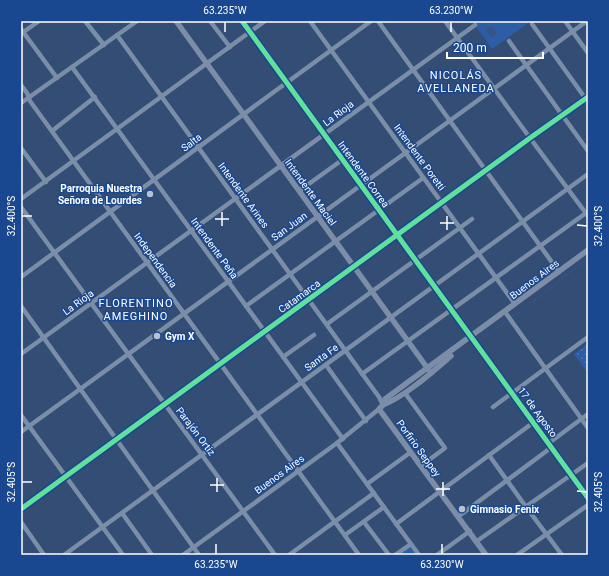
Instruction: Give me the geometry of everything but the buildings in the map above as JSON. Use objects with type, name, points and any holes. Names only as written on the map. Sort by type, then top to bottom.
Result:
[{"type":"main road","name":"Intendente Maciel","points":[[176,21],[430,371]]},
{"type":"main road","name":"Buenos Aires","points":[[381,407],[405,392],[471,337],[587,253]]},
{"type":"main road","name":"Buenos Aires","points":[[381,407],[386,399],[430,371]]},
{"type":"main road","name":"Porfirio Seppey","points":[[381,407],[411,452],[486,555]]},
{"type":"street","points":[[39,21],[22,32],[57,78]]},
{"type":"street","points":[[86,21],[104,45]]},
{"type":"street","points":[[21,103],[137,21]]},
{"type":"street","points":[[210,21],[230,47]]},
{"type":"street","name":"Intendente Correa","points":[[242,21],[471,337]]},
{"type":"street","points":[[21,199],[74,162],[265,21]]},
{"type":"street","name":"Intendente Poretti","points":[[310,21],[515,304]]},
{"type":"street","name":"Salta","points":[[21,277],[371,21]]},
{"type":"street","points":[[378,21],[559,272]]},
{"type":"street","points":[[362,374],[540,245],[587,214],[445,21]]},
{"type":"street","points":[[565,21],[588,53]]},
{"type":"street","name":"San Juan","points":[[21,432],[587,21]]},
{"type":"street","points":[[532,24],[587,99]]},
{"type":"street","name":"La Rioja","points":[[21,354],[475,25]]},
{"type":"street","name":"Intendente Arines","points":[[117,35],[380,397],[381,407]]},
{"type":"street","points":[[509,41],[588,151]]},
{"type":"street","name":"Intendente Peña","points":[[72,67],[343,439]]},
{"type":"street","name":"Independencia","points":[[21,85],[74,162],[299,471],[357,554]]},
{"type":"street","points":[[52,131],[94,97]]},
{"type":"street","name":"Catamarca","points":[[21,509],[530,138],[587,99]]},
{"type":"street","points":[[21,148],[46,182]]},
{"type":"street","points":[[299,191],[342,160]]},
{"type":"street","name":"Santa Fe","points":[[64,555],[588,174]]},
{"type":"street","points":[[246,306],[423,178]]},
{"type":"street","name":"Parajón Ortiz","points":[[21,207],[275,555]]},
{"type":"street","points":[[326,324],[472,219]]},
{"type":"street","points":[[21,306],[199,555]]},
{"type":"street","points":[[505,312],[588,428]]},
{"type":"street","points":[[283,357],[314,335]]},
{"type":"street","name":"17 de Agosto","points":[[471,337],[588,498]]},
{"type":"street","points":[[493,407],[588,338]]},
{"type":"street","points":[[326,365],[366,421]]},
{"type":"street","points":[[405,392],[445,448],[421,466]]},
{"type":"street","name":"Buenos Aires","points":[[183,555],[337,444],[381,407]]},
{"type":"street","points":[[21,414],[122,555]]},
{"type":"street","points":[[459,516],[507,480],[581,418],[588,414]]},
{"type":"street","points":[[396,524],[534,422]]},
{"type":"street","points":[[337,444],[419,555]]},
{"type":"street","points":[[367,484],[411,452]]},
{"type":"street","points":[[489,455],[562,555]]},
{"type":"street","points":[[477,541],[588,463]]},
{"type":"street","points":[[289,555],[374,493]]},
{"type":"street","points":[[517,555],[588,505]]},
{"type":"street","points":[[345,536],[384,507]]},
{"type":"street","points":[[122,513],[152,555]]},
{"type":"street","points":[[21,522],[44,555]]},
{"type":"street","points":[[364,522],[388,555]]},
{"type":"street","points":[[438,555],[470,531]]},
{"type":"street","points":[[395,555],[411,544]]},
{"type":"shaded area","points":[[472,21],[531,21],[492,49]]},
{"type":"shaded area","points":[[588,344],[588,373],[574,354]]},
{"type":"shaded area","points":[[410,547],[416,555],[399,555]]},
{"type":"water","points":[[491,25],[497,35],[491,38],[485,29]]},
{"type":"waterway","points":[[533,302],[587,259]]},
{"type":"waterway","points":[[524,309],[531,303]]},
{"type":"waterway","points":[[512,317],[520,312]]},
{"type":"waterway","points":[[495,329],[507,321]]},
{"type":"waterway","points":[[480,341],[491,332]]},
{"type":"cycle path","points":[[242,21],[588,498]]},
{"type":"cycle path","points":[[21,509],[588,97]]},
{"type":"place","name":"Parroquia Nuestra Señora de Lourdes","points":[[150,194]]},
{"type":"place","name":"Gym X","points":[[157,336]]},
{"type":"place","name":"Gimnasio Fenix","points":[[462,509]]},
{"type":"district","name":"NICOLÁS AVELLANEDA","points":[[456,81]]},
{"type":"district","name":"FLORENTINO AMEGHINO","points":[[136,309]]}]
